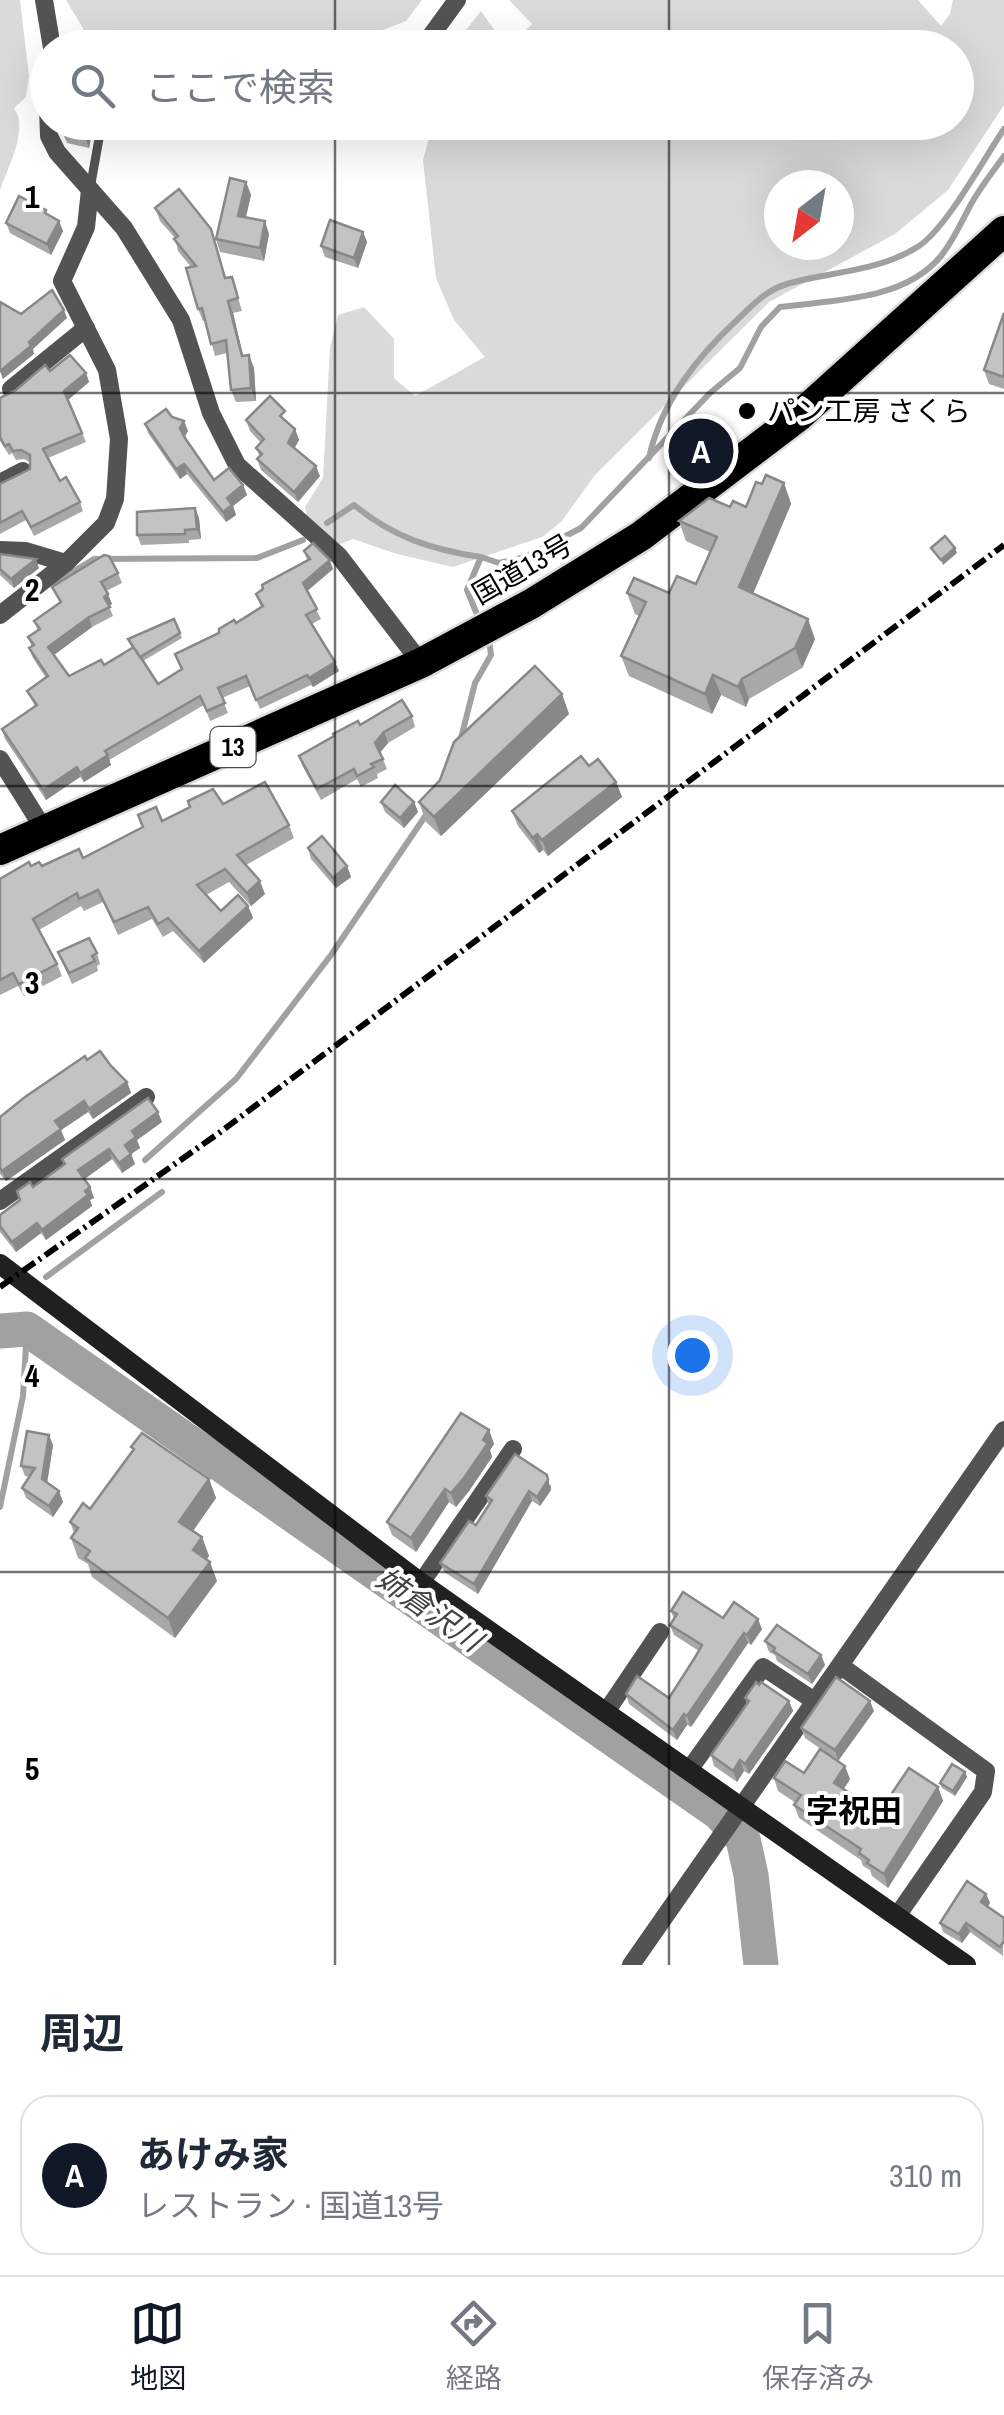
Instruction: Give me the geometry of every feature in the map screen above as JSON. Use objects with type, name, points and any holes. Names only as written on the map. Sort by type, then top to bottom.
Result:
[{"type":"highway","name":"国道13号","points":[[0,850],[421,663],[530,604],[641,536],[800,416],[1001,231]]},
{"type":"street","points":[[44,0],[49,30]]},
{"type":"street","points":[[435,30],[457,0]]},
{"type":"street","points":[[51,140],[57,152],[124,228],[181,320],[211,413],[237,465],[340,556],[421,663]]},
{"type":"street","points":[[0,615],[66,563],[106,523],[115,499],[119,438],[107,370],[62,281],[86,227],[90,190]]},
{"type":"street","points":[[11,389],[86,328]]},
{"type":"street","points":[[0,483],[23,471]]},
{"type":"street","points":[[0,550],[26,551],[66,563]]},
{"type":"street","points":[[0,759],[45,831]]},
{"type":"street","points":[[0,1202],[146,1097]]},
{"type":"street","points":[[0,1264],[421,1583],[966,1965]]},
{"type":"street","points":[[631,1965],[1004,1430]]},
{"type":"street","points":[[421,1583],[513,1449]]},
{"type":"street","points":[[606,1712],[660,1632]]},
{"type":"street","points":[[841,1666],[986,1771],[983,1792],[897,1916]]},
{"type":"street","points":[[689,1770],[763,1667],[816,1702]]},
{"type":"lane","points":[[90,190],[99,140]]},
{"type":"shaded area","points":[[0,0],[20,0],[29,76],[26,97],[14,108],[18,137],[0,190]]},
{"type":"shaded area","points":[[66,0],[422,0],[406,21],[383,30],[84,30]]},
{"type":"shaded area","points":[[509,0],[918,0],[941,26],[950,14],[953,0],[1004,0],[1004,105],[948,190],[895,234],[854,256],[854,170],[764,170],[764,260],[847,260],[769,302],[595,475],[561,522],[542,537],[453,567],[353,539],[338,545],[309,526],[305,507],[323,478],[330,348],[338,315],[364,307],[394,339],[394,378],[415,396],[485,357],[454,320],[436,278],[423,160],[428,140],[974,140],[974,30],[526,30],[532,24]]},
{"type":"shaded area","points":[[481,11],[494,30],[466,30]]},
{"type":"building","points":[[230,178],[246,182],[238,216],[265,221],[260,248],[216,239]]},
{"type":"building","points":[[179,189],[211,229],[225,278],[232,277],[238,298],[228,301],[242,356],[249,355],[251,388],[231,390],[226,340],[211,344],[186,268],[196,266],[155,208]]},
{"type":"building","points":[[19,196],[59,221],[47,244],[6,223]]},
{"type":"building","points":[[330,220],[363,232],[354,258],[321,246]]},
{"type":"building","points":[[52,290],[64,310],[29,342],[31,346],[0,371],[0,302],[21,314]]},
{"type":"building","points":[[1004,313],[1004,377],[984,370]]},
{"type":"building","points":[[70,355],[86,373],[64,391],[82,433],[43,449],[60,481],[66,477],[80,502],[31,527],[22,511],[0,523],[0,484],[30,469],[30,455],[13,451],[0,437],[0,398],[16,390],[45,365],[50,371]]},
{"type":"building","points":[[270,396],[285,411],[280,416],[295,429],[288,443],[316,466],[294,492],[257,459],[262,454],[256,448],[264,439],[246,420]]},
{"type":"building","points":[[166,409],[172,417],[184,421],[180,428],[185,438],[214,480],[229,468],[243,485],[227,498],[232,505],[223,512],[184,464],[176,469],[145,424]]},
{"type":"building","points":[[766,475],[784,483],[739,587],[808,619],[795,648],[742,679],[738,687],[713,675],[705,694],[621,656],[646,602],[627,593],[634,578],[669,593],[677,576],[696,584],[717,537],[679,521],[709,498],[730,507],[733,501],[746,507],[756,482],[762,484]]},
{"type":"building","points":[[195,508],[197,529],[185,530],[185,534],[137,535],[137,512]]},
{"type":"building","points":[[945,536],[955,548],[941,560],[931,548]]},
{"type":"building","points":[[313,543],[330,560],[303,583],[317,609],[306,615],[335,662],[309,678],[307,675],[256,700],[246,676],[218,688],[225,703],[207,711],[200,696],[105,751],[108,755],[80,773],[77,767],[43,790],[2,729],[37,705],[27,691],[48,676],[29,648],[34,645],[28,637],[40,629],[34,621],[61,602],[52,587],[104,555],[109,556],[118,573],[101,582],[110,607],[48,647],[69,676],[101,660],[104,665],[134,647],[158,684],[182,669],[175,654],[263,606],[256,594],[263,589],[262,585],[310,559],[304,551]]},
{"type":"building","points":[[0,554],[36,559],[11,579],[0,569]]},
{"type":"building","points":[[174,619],[180,633],[140,657],[128,639]]},
{"type":"building","points":[[535,666],[562,694],[434,817],[419,802],[440,780],[454,742]]},
{"type":"building","points":[[402,700],[412,716],[384,732],[375,743],[383,759],[357,776],[354,769],[317,789],[299,756],[333,734],[358,721],[360,725]]},
{"type":"building","points":[[581,756],[589,766],[598,759],[616,782],[542,840],[537,834],[533,838],[512,811]]},
{"type":"building","points":[[265,782],[289,825],[237,855],[260,881],[247,893],[225,869],[197,885],[221,911],[238,895],[248,906],[199,951],[168,918],[158,924],[148,907],[114,922],[98,890],[79,899],[77,893],[33,919],[57,964],[19,984],[13,973],[0,980],[0,879],[29,862],[31,866],[39,862],[42,866],[79,849],[83,858],[143,827],[138,815],[156,807],[162,821],[190,807],[188,801],[213,789],[223,804]]},
{"type":"building","points":[[395,785],[414,802],[400,818],[381,802]]},
{"type":"building","points":[[322,836],[347,866],[333,878],[308,848]]},
{"type":"building","points":[[89,938],[97,953],[92,956],[95,961],[69,973],[58,952]]},
{"type":"building","points":[[100,1051],[127,1082],[89,1109],[84,1101],[55,1121],[61,1129],[2,1171],[0,1117],[85,1056],[87,1060]]},
{"type":"building","points":[[148,1098],[158,1112],[132,1131],[136,1137],[125,1145],[131,1154],[119,1163],[109,1149],[78,1170],[90,1187],[85,1191],[88,1195],[42,1230],[37,1223],[12,1242],[0,1226],[0,1215],[20,1200],[17,1191],[30,1182],[33,1187],[65,1164],[62,1159]]},
{"type":"building","points":[[461,1413],[489,1430],[483,1440],[488,1443],[451,1493],[445,1489],[411,1538],[387,1522]]},
{"type":"building","points":[[27,1431],[49,1435],[42,1479],[59,1491],[49,1506],[22,1488],[35,1468],[21,1466]]},
{"type":"building","points":[[142,1433],[209,1479],[179,1522],[202,1537],[193,1550],[210,1562],[168,1618],[85,1558],[90,1551],[71,1538],[78,1528],[70,1522],[83,1503],[90,1509]]},
{"type":"building","points":[[515,1454],[547,1475],[548,1480],[537,1497],[529,1491],[474,1584],[440,1563],[469,1521],[476,1525],[492,1500],[486,1496]]},
{"type":"building","points":[[683,1592],[723,1618],[734,1602],[758,1619],[673,1730],[626,1694],[637,1676],[669,1698],[702,1645],[670,1625],[677,1614],[671,1611]]},
{"type":"building","points":[[777,1625],[821,1655],[808,1674],[773,1651],[775,1648],[765,1641]]},
{"type":"building","points":[[836,1677],[870,1701],[835,1750],[801,1728]]},
{"type":"building","points":[[756,1682],[789,1701],[745,1764],[740,1760],[733,1771],[711,1755],[749,1701],[745,1698]]},
{"type":"building","points":[[820,1749],[845,1766],[834,1783],[871,1807],[878,1796],[886,1802],[909,1768],[938,1787],[884,1874],[867,1863],[869,1860],[859,1853],[861,1849],[794,1805],[801,1795],[774,1778],[785,1761],[804,1773]]},
{"type":"building","points":[[952,1764],[965,1772],[953,1791],[940,1783]]},
{"type":"building","points":[[967,1881],[986,1894],[981,1902],[1004,1918],[1004,1941],[1000,1947],[966,1923],[959,1934],[940,1923]]},
{"type":"waterway","points":[[649,458],[662,418],[683,382],[708,349],[749,308],[779,287],[871,266],[919,246],[953,209],[1004,129]]},
{"type":"waterway","points":[[476,612],[467,590],[481,557],[499,563],[525,557],[581,528],[710,393],[740,368],[761,327],[780,307],[866,296],[908,282],[926,271],[941,256],[1004,156]]},
{"type":"waterway","points":[[327,523],[354,505],[383,526],[414,540],[481,557]]},
{"type":"waterway","points":[[54,583],[94,559],[257,558],[303,540]]},
{"type":"waterway","points":[[460,742],[475,683],[491,655],[489,640]]},
{"type":"waterway","points":[[145,1160],[236,1079],[331,955],[428,812]]},
{"type":"waterway","points":[[46,1277],[162,1192]]},
{"type":"waterway","points":[[0,1507],[23,1396],[27,1329]]},
{"type":"waterway","name":"姉倉沢川","points":[[0,1331],[27,1329],[719,1813],[743,1839],[761,1965]]},
{"type":"railway","points":[[0,1287],[219,1133],[1004,545]]},
{"type":"place","name":"パン工房 さくら","points":[[747,411]]},
{"type":"place","name":"あけみ家","points":[[701,451]]},
{"type":"district","name":"字祝田","points":[[854,1811]]}]
